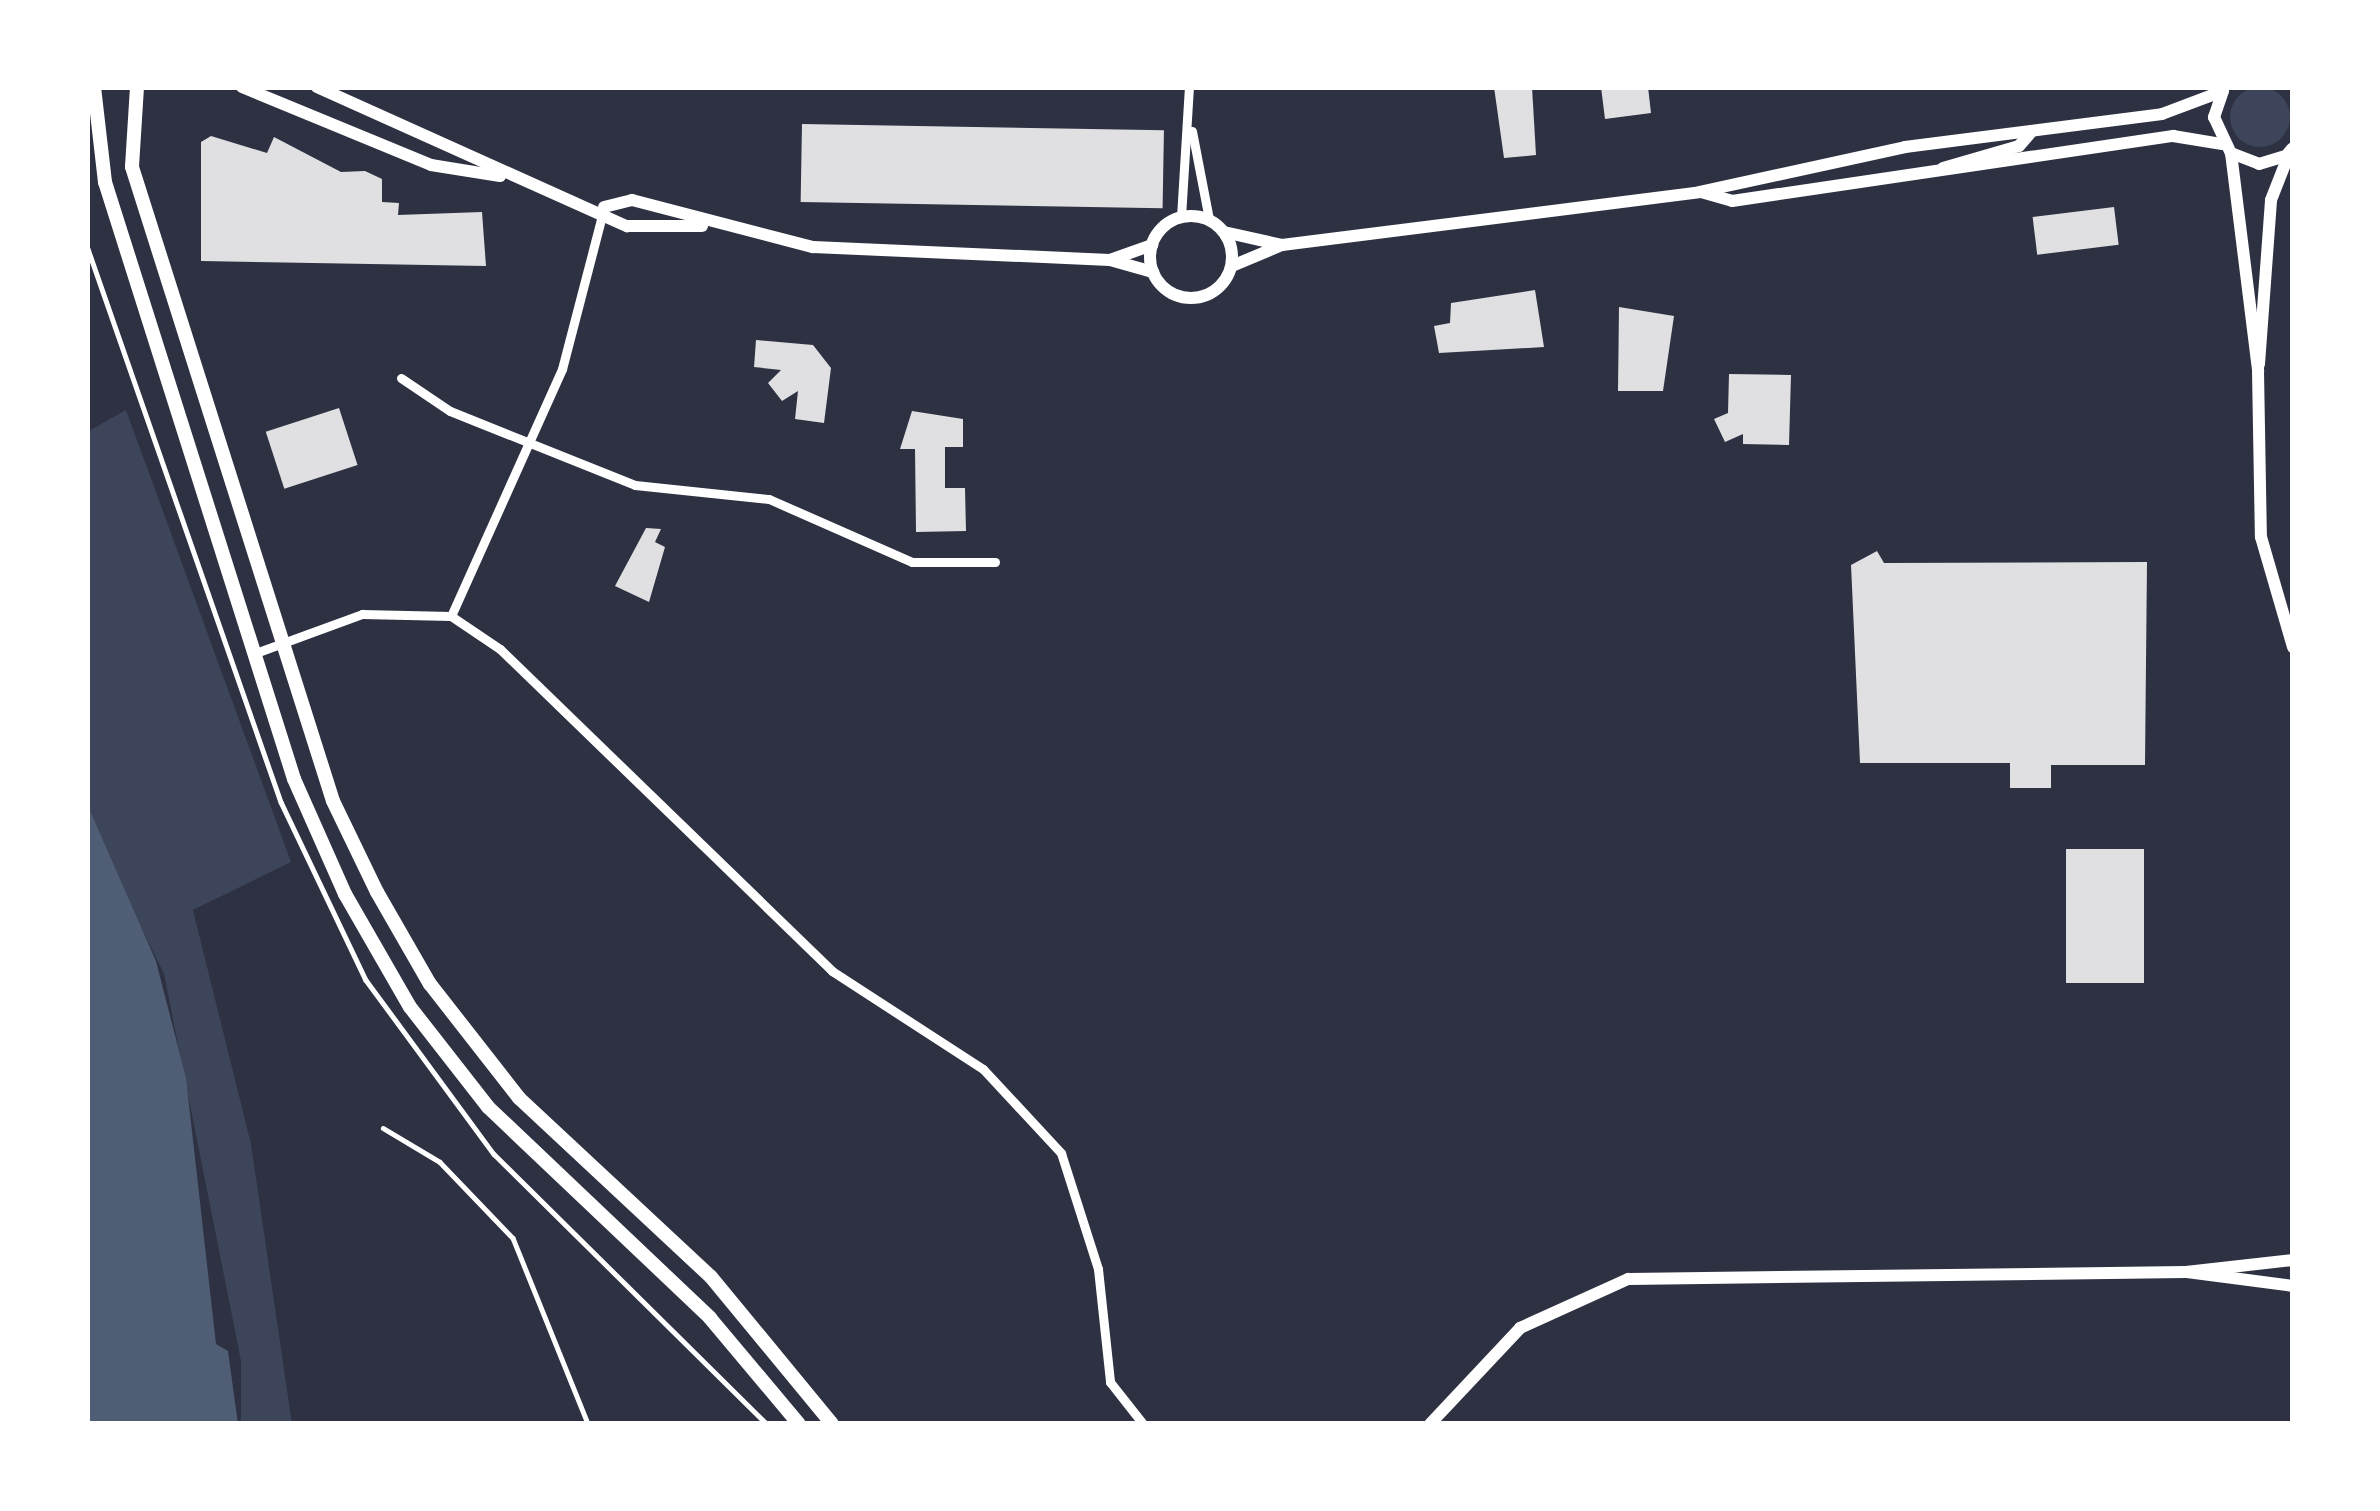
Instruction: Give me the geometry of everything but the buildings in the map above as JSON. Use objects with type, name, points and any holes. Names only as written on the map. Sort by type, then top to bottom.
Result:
[{"type":"main road","points":[[94,87],[105,182],[261,651],[294,779],[410,1007],[488,1107],[710,1318],[799,1424]]},
{"type":"main road","points":[[136,87],[132,167],[333,801],[430,984],[519,1098],[711,1277],[832,1424]]},
{"type":"street","points":[[242,87],[431,165],[512,177]]},
{"type":"street","points":[[317,87],[512,177],[604,207],[627,226],[702,226],[895,256],[1110,260],[1153,272],[1194,298],[1232,266],[1282,245],[1700,192],[2032,131],[2162,114],[2225,89]]},
{"type":"street","points":[[1110,260],[1152,245],[1181,217],[1189,87]]},
{"type":"street","points":[[2225,89],[2214,117],[2227,148],[2258,370]]},
{"type":"street","points":[[1190,120],[1209,219]]},
{"type":"street","points":[[1936,172],[2019,146],[2032,131]]},
{"type":"street","points":[[1700,192],[1732,201],[2173,136],[2227,148],[2259,164],[2291,152]]},
{"type":"street","points":[[2291,152],[2271,200],[2258,370],[2261,537],[2293,647]]},
{"type":"street","points":[[604,207],[632,200],[702,226]]},
{"type":"street","points":[[451,616],[531,444],[591,284],[604,207]]},
{"type":"street","points":[[1181,217],[1209,219],[1224,232],[1282,245]]},
{"type":"street","points":[[1224,232],[1232,266]]},
{"type":"street","points":[[1152,245],[1153,272]]},
{"type":"street","points":[[401,379],[531,444],[635,484],[769,499],[911,562],[995,562]]},
{"type":"street","points":[[261,651],[362,614],[451,616],[500,649],[844,982],[1026,1108],[1083,1207],[1110,1382],[1143,1424]]},
{"type":"street","points":[[1430,1424],[1520,1328],[1628,1279],[2186,1272],[2293,1260]]},
{"type":"street","points":[[2186,1272],[2293,1286]]},
{"type":"lane","points":[[383,1128],[440,1162],[513,1238],[588,1424]]},
{"type":"shaded area","points":[[2260,87],[2281,96],[2290,117],[2281,138],[2260,147],[2239,138],[2230,117],[2239,96]]},
{"type":"shaded area","points":[[126,410],[291,862],[193,910],[251,1144],[292,1424],[241,1424],[241,1361],[164,974],[87,816],[87,432]]},
{"type":"shaded area","points":[[87,804],[156,961],[186,1078],[216,1344],[228,1351],[238,1424],[87,1424]]}]
